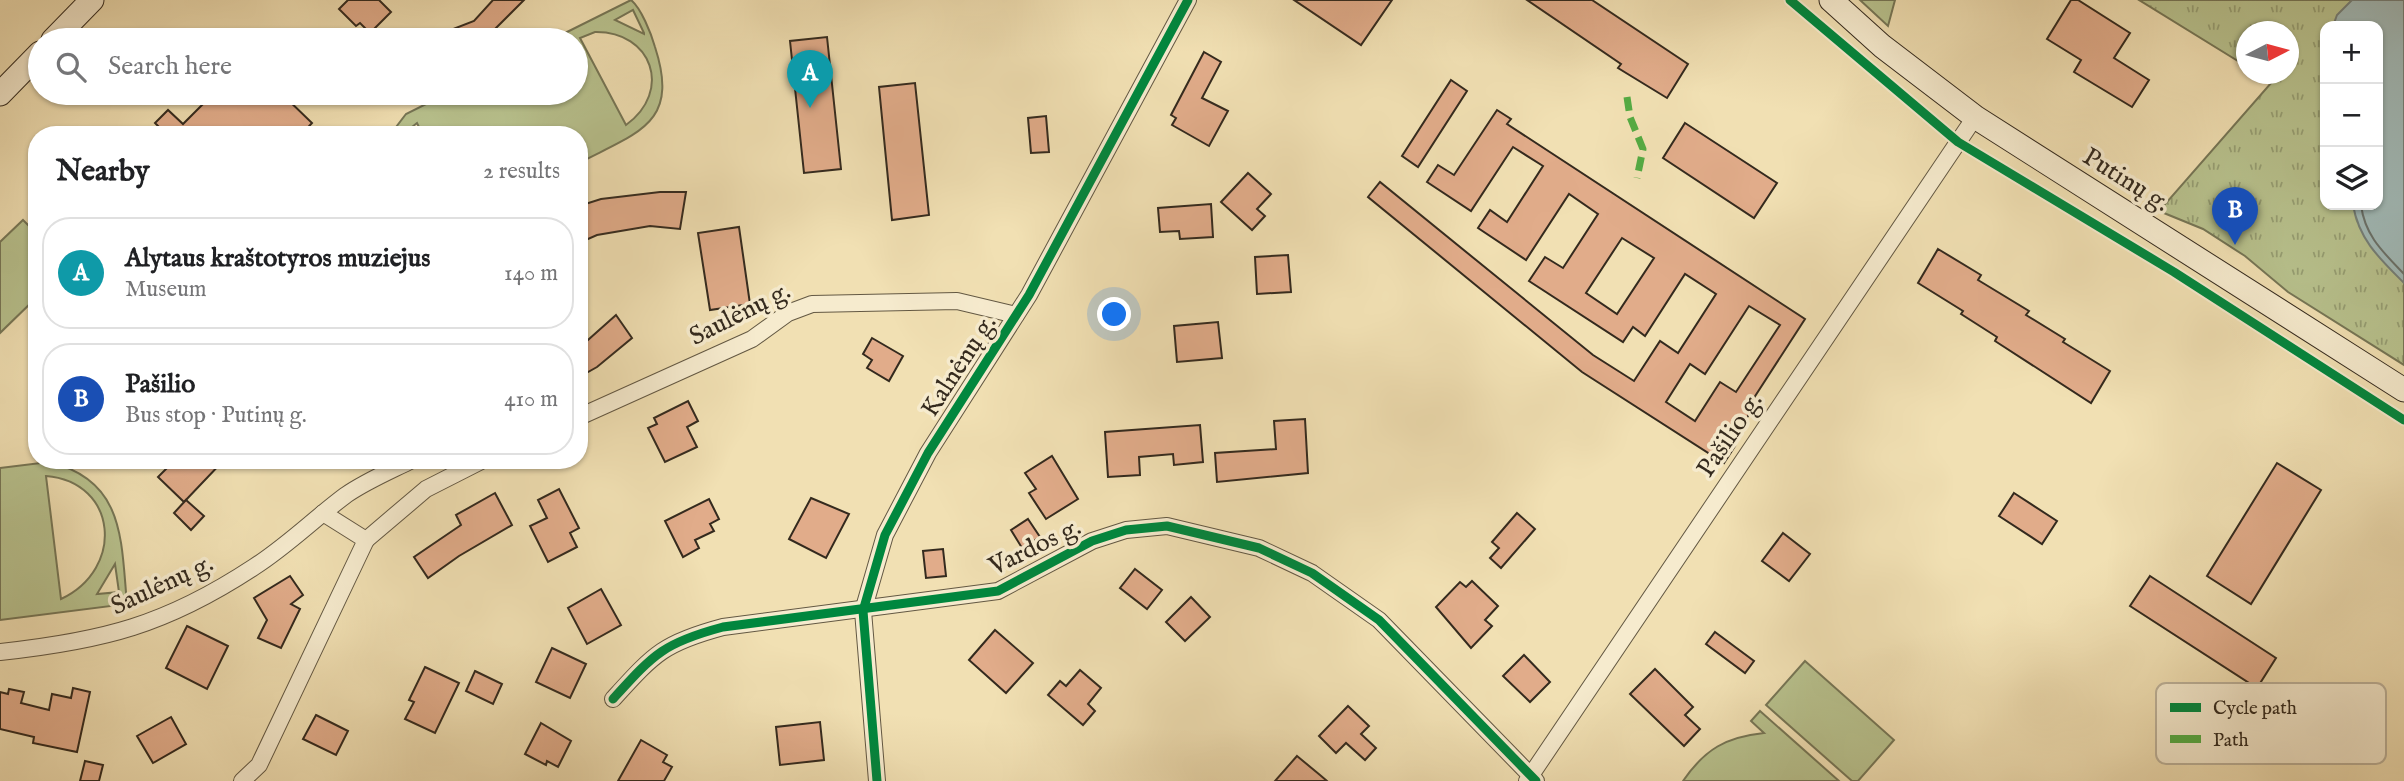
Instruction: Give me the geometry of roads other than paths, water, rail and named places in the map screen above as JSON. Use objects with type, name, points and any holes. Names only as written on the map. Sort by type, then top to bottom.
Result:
[{"type":"main road","points":[[65,28],[92,0]]},
{"type":"main road","name":"Putinų g.","points":[[1831,0],[1882,46],[1975,117],[2404,390]]},
{"type":"main road","points":[[0,94],[28,65]]},
{"type":"street","name":"Kalnėnų g.","points":[[877,781],[863,611],[884,535],[928,453],[1016,315],[1188,0]]},
{"type":"street","name":"Pašilio g.","points":[[1531,779],[1975,117]]},
{"type":"street","name":"Saulėnų g.","points":[[588,413],[752,339],[788,313],[812,304],[957,301],[1016,315]]},
{"type":"street","name":"Saulėnų g.","points":[[0,652],[58,646],[115,635],[158,620],[255,567],[348,494],[395,469]]},
{"type":"street","points":[[242,781],[259,765],[366,540],[426,489],[465,469]]},
{"type":"street","points":[[323,513],[366,540]]},
{"type":"street","name":"Vardos g.","points":[[613,699],[652,657],[681,638],[723,627],[863,611],[999,591],[1092,541],[1126,530],[1167,526],[1214,535],[1259,548],[1312,573],[1379,620],[1531,779]]},
{"type":"water","points":[[2352,0],[2404,0],[2404,283],[2365,239],[2354,210],[2383,210],[2383,21],[2335,21],[2337,15]]},
{"type":"place","name":"Alytaus kraštotyros muziejus","points":[[810,108]]},
{"type":"place","name":"Pašilio","points":[[2235,245]]}]
